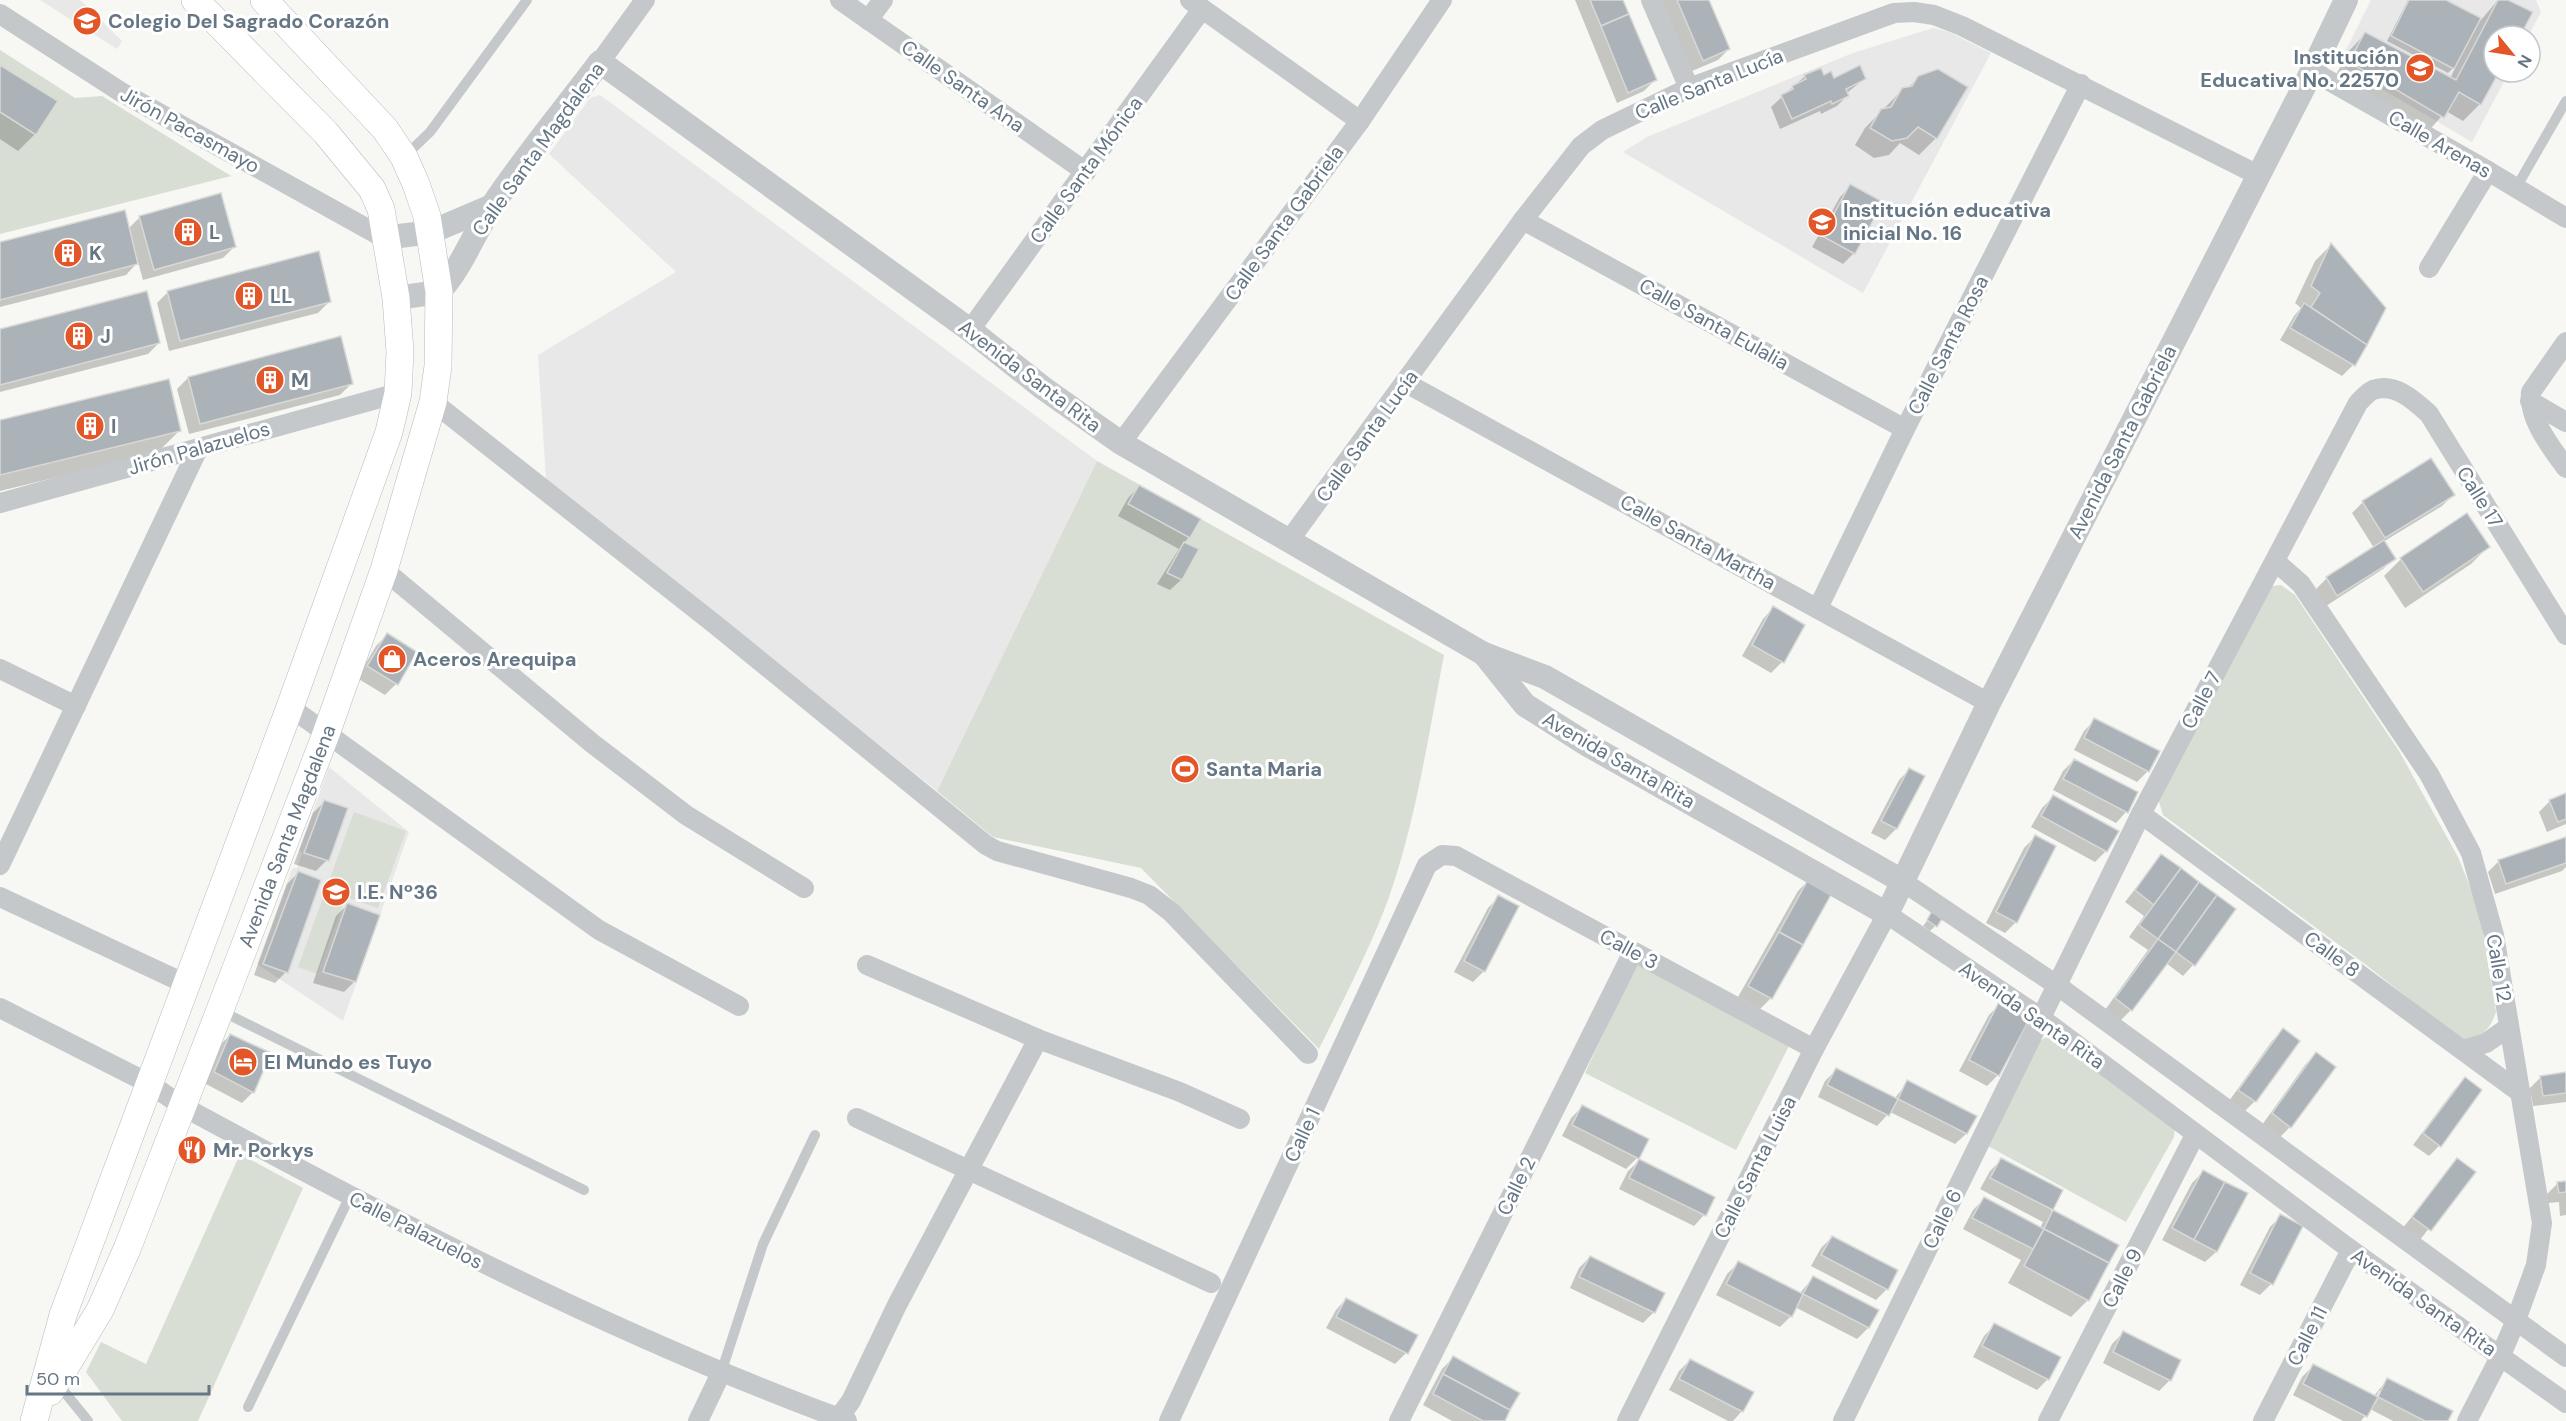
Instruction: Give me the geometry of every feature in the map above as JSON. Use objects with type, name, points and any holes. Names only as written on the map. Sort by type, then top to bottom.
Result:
[{"type":"main road","name":"Avenida Santa Magdalena","points":[[36,1416],[63,1315],[188,985],[290,706],[389,432],[398,393],[400,352],[396,298],[384,238],[381,208],[372,189],[351,160],[195,0]]},
{"type":"main road","name":"Avenida Santa Magdalena","points":[[36,1416],[100,1310],[127,1249],[326,734],[384,570],[433,402],[438,366],[439,292],[431,232],[417,184],[404,157],[385,129],[264,0]]},
{"type":"street","name":"Calle Santa Magdalena","points":[[439,292],[459,267],[492,206],[645,0]]},
{"type":"street","name":"Calle Santa Ana","points":[[840,0],[1086,172]]},
{"type":"street","points":[[868,20],[883,0]]},
{"type":"street","name":"Calle Santa Gabriela","points":[[1121,443],[1360,121],[1442,0]]},
{"type":"street","points":[[1652,0],[1689,88]]},
{"type":"street","name":"Avenida Santa Gabriela","points":[[1887,914],[1989,703],[2312,71],[2342,2]]},
{"type":"street","points":[[1196,4],[1360,121]]},
{"type":"street","name":"Calle Santa Mónica","points":[[970,330],[1086,172],[1196,4]]},
{"type":"street","name":"Calle Santa Lucía","points":[[1288,543],[1523,220],[1581,146],[1602,130],[1689,88],[1894,13],[1914,12],[1934,15],[1962,26],[2081,84],[2258,175]]},
{"type":"street","name":"Jirón Pacasmayo","points":[[0,14],[121,92],[384,238]]},
{"type":"street","name":"Avenida Santa Rita","points":[[600,62],[970,330],[1043,388],[1121,443],[1288,543],[1484,654],[1545,677],[1902,881],[2058,986],[2566,1357]]},
{"type":"street","name":"Calle Arenas","points":[[2312,71],[2566,218]]},
{"type":"street","name":"Calle Santa Rosa","points":[[1818,608],[1905,429],[2081,84]]},
{"type":"street","points":[[2429,268],[2488,171]]},
{"type":"street","points":[[384,238],[431,232],[492,206]]},
{"type":"street","name":"Calle Santa Eulalia","points":[[1523,220],[1905,429]]},
{"type":"street","points":[[396,298],[439,292]]},
{"type":"street","points":[[2566,342],[2531,392],[2530,401],[2544,437],[2566,468]]},
{"type":"street","name":"Calle Santa Martha","points":[[1406,383],[1989,703]]},
{"type":"street","name":"Calle 7","points":[[2041,1018],[2141,814],[2358,403],[2373,390]]},
{"type":"street","name":"Calle 17","points":[[2373,390],[2394,390],[2410,397],[2429,414],[2566,635]]},
{"type":"street","name":"Jirón Palazuelos","points":[[0,503],[398,393]]},
{"type":"street","points":[[2530,401],[2566,422]]},
{"type":"street","points":[[433,402],[717,626],[986,845],[998,851],[1149,895],[1171,912],[1308,1054]]},
{"type":"street","points":[[0,865],[198,448]]},
{"type":"street","name":"Calle 12","points":[[2275,561],[2301,584],[2429,774],[2471,852],[2494,935],[2542,1223],[2536,1265],[2516,1320],[2501,1356],[2467,1421]]},
{"type":"street","points":[[384,570],[630,772],[686,815],[804,888]]},
{"type":"street","name":"Avenida Santa Rita","points":[[1484,654],[1525,705],[1588,745],[1887,914],[2041,1018],[2351,1250],[2566,1403]]},
{"type":"street","points":[[0,669],[76,706]]},
{"type":"street","points":[[290,706],[599,930],[740,1006]]},
{"type":"street","name":"Calle 8","points":[[2141,814],[2522,1094]]},
{"type":"street","name":"Calle 3","points":[[1442,855],[1456,856],[1814,1049]]},
{"type":"street","name":"Calle 1","points":[[1169,1421],[1427,865],[1442,855]]},
{"type":"street","points":[[0,897],[188,985]]},
{"type":"street","name":"Calle Santa Luisa","points":[[1627,1421],[1814,1049],[1887,914]]},
{"type":"street","name":"Calle 2","points":[[1399,1421],[1633,952]]},
{"type":"street","points":[[867,965],[1038,1039],[1180,1092],[1240,1119]]},
{"type":"street","name":"Calle Palazuelos","points":[[0,1008],[150,1084],[182,1106],[350,1196],[514,1279],[721,1373],[840,1420]]},
{"type":"street","name":"Calle 6","points":[[1843,1421],[2041,1018]]},
{"type":"street","points":[[2463,1050],[2486,1043],[2509,1027]]},
{"type":"street","points":[[840,1420],[897,1305],[1038,1039]]},
{"type":"street","points":[[856,1118],[1211,1283]]},
{"type":"street","name":"Calle 9","points":[[2048,1421],[2195,1135]]},
{"type":"street","name":"Calle 11","points":[[2264,1421],[2351,1250]]},
{"type":"street","points":[[698,1421],[721,1373]]},
{"type":"lane","points":[[404,157],[430,132],[527,0]]},
{"type":"lane","points":[[2516,188],[2566,101]]},
{"type":"lane","points":[[220,1010],[584,1190]]},
{"type":"lane","points":[[721,1373],[763,1244],[816,1135]]},
{"type":"lane","points":[[248,1407],[350,1196]]},
{"type":"lane","points":[[57,1383],[88,1421]]},
{"type":"shaded area","name":"Colegio Del Sagrado Corazón","points":[[40,0],[80,0],[122,41],[117,49]]},
{"type":"shaded area","name":"Institución Educativa No. 22570","points":[[2371,0],[2536,0],[2541,12],[2534,24],[2482,24],[2482,84],[2503,84],[2472,142],[2339,64]]},
{"type":"shaded area","name":"Institución educativa inicial No. 16","points":[[1933,28],[1949,32],[1991,53],[1863,293],[1623,152],[1647,137],[1853,53]]},
{"type":"shaded area","points":[[0,50],[75,98],[102,96],[231,176],[0,234]]},
{"type":"shaded area","points":[[600,95],[1097,461],[937,791],[546,479],[538,355],[676,272],[549,154],[590,98]]},
{"type":"shaded area","name":"Santa Maria","points":[[1097,461],[1444,655],[1420,779],[1398,870],[1373,938],[1319,1049],[1141,868],[993,837],[937,791]]},
{"type":"shaded area","points":[[2281,585],[2295,595],[2399,751],[2458,857],[2479,909],[2496,1012],[2487,1029],[2479,1035],[2461,1040],[2365,964],[2163,815],[2158,798],[2265,587]]},
{"type":"shaded area","name":"I.E. Nº36","points":[[329,767],[409,832],[343,1021],[257,964],[292,869],[297,868],[302,854],[299,850]]},
{"type":"shaded area","points":[[354,812],[406,831],[378,908],[346,897],[317,974],[298,967]]},
{"type":"shaded area","points":[[1635,966],[1641,966],[1789,1046],[1736,1150],[1585,1073]]},
{"type":"shaded area","points":[[2055,1036],[2175,1126],[2174,1137],[2126,1222],[1988,1146],[2036,1044],[2046,1037]]},
{"type":"shaded area","points":[[240,1154],[303,1188],[198,1421],[122,1421],[86,1372],[101,1342],[146,1364]]},
{"type":"building","points":[[1590,0],[1623,0],[1629,14],[1601,26]]},
{"type":"building","points":[[1677,0],[1709,0],[1730,49],[1703,61]]},
{"type":"building","points":[[2409,0],[2446,0],[2481,18],[2454,69],[2391,36]]},
{"type":"building","points":[[2498,0],[2508,0],[2533,12],[2526,24],[2485,24]]},
{"type":"building","points":[[1629,14],[1657,80],[1628,93],[1601,26]]},
{"type":"building","points":[[2482,30],[2482,84],[2492,84],[2481,105],[2459,92],[2444,118],[2349,62],[2365,32],[2456,80]]},
{"type":"building","points":[[0,65],[58,101],[36,135],[0,112]]},
{"type":"building","points":[[1860,65],[1866,79],[1846,89],[1849,96],[1832,104],[1831,101],[1792,119],[1781,95],[1806,79],[1804,75],[1821,68],[1824,75],[1831,71],[1834,78]]},
{"type":"building","points":[[1938,69],[1968,87],[1937,139],[1918,127],[1907,138],[1892,141],[1870,128],[1881,109],[1891,107],[1902,88],[1912,86],[1918,76]]},
{"type":"building","points":[[1850,184],[1883,202],[1855,254],[1822,236]]},
{"type":"building","name":"L","points":[[221,193],[236,247],[154,270],[139,216]]},
{"type":"building","name":"K","points":[[125,210],[138,264],[0,300],[0,242]]},
{"type":"building","points":[[2331,243],[2386,308],[2367,345],[2311,307],[2320,293],[2311,286]]},
{"type":"building","name":"LL","points":[[319,251],[331,302],[180,341],[167,291]]},
{"type":"building","name":"J","points":[[147,291],[160,343],[0,385],[0,329]]},
{"type":"building","points":[[2304,303],[2367,345],[2355,366],[2290,328]]},
{"type":"building","name":"M","points":[[341,336],[353,384],[200,424],[188,377]]},
{"type":"building","name":"I","points":[[169,379],[181,431],[0,475],[0,420]]},
{"type":"building","points":[[2431,458],[2455,495],[2385,538],[2362,501]]},
{"type":"building","points":[[1139,485],[1201,519],[1190,538],[1128,504]]},
{"type":"building","points":[[2467,513],[2490,547],[2423,592],[2400,558]]},
{"type":"building","points":[[2384,540],[2396,559],[2337,596],[2326,577]]},
{"type":"building","points":[[1184,542],[1199,549],[1182,580],[1167,573]]},
{"type":"building","points":[[1773,606],[1805,625],[1784,663],[1752,645]]},
{"type":"building","name":"Aceros Arequipa","points":[[387,633],[417,652],[398,685],[367,666]]},
{"type":"building","points":[[2094,718],[2160,751],[2149,772],[2084,738]]},
{"type":"building","points":[[2074,759],[2138,792],[2128,813],[2063,779]]},
{"type":"building","points":[[1909,768],[1925,776],[1897,829],[1881,821]]},
{"type":"building","points":[[2566,793],[2566,819],[2558,822],[2549,800]]},
{"type":"building","points":[[2053,795],[2119,831],[2107,852],[2041,816]]},
{"type":"building","points":[[324,800],[348,808],[329,861],[304,853]]},
{"type":"building","points":[[2035,835],[2056,846],[2017,923],[1996,912]]},
{"type":"building","points":[[2566,837],[2566,863],[2506,884],[2498,860]]},
{"type":"building","points":[[2161,854],[2181,868],[2154,905],[2135,890]]},
{"type":"building","points":[[2181,868],[2199,882],[2158,939],[2139,925]]},
{"type":"building","points":[[298,871],[321,880],[288,973],[263,964]]},
{"type":"building","points":[[1809,878],[1833,891],[1803,945],[1779,932]]},
{"type":"building","points":[[2199,882],[2217,895],[2176,952],[2158,939]]},
{"type":"building","points":[[1498,895],[1519,906],[1485,972],[1464,961]]},
{"type":"building","points":[[2217,895],[2236,909],[2195,966],[2176,952]]},
{"type":"building","points":[[347,903],[380,915],[356,982],[323,972]]},
{"type":"building","points":[[1932,911],[1943,917],[1937,927],[1927,920]]},
{"type":"building","points":[[1779,932],[1803,945],[1772,999],[1748,986]]},
{"type":"building","points":[[2158,939],[2176,952],[2132,1011],[2115,998]]},
{"type":"building","points":[[1999,1002],[2030,1018],[1999,1076],[1969,1060]]},
{"type":"building","points":[[2283,1028],[2300,1041],[2256,1102],[2238,1090]]},
{"type":"building","name":"El Mundo es Tuyo","points":[[230,1034],[271,1053],[254,1093],[214,1072]]},
{"type":"building","points":[[2316,1052],[2336,1067],[2291,1128],[2272,1113]]},
{"type":"building","points":[[1836,1068],[1898,1099],[1889,1116],[1827,1085]]},
{"type":"building","points":[[2566,1072],[2566,1093],[2543,1096],[2540,1076]]},
{"type":"building","points":[[2465,1077],[2482,1090],[2441,1147],[2423,1133]]},
{"type":"building","points":[[1907,1080],[1977,1116],[1967,1134],[1898,1099]]},
{"type":"building","points":[[1582,1105],[1649,1139],[1639,1159],[1572,1125]]},
{"type":"building","points":[[2001,1158],[2063,1190],[2053,1210],[1990,1178]]},
{"type":"building","points":[[2457,1158],[2476,1172],[2431,1231],[2412,1217]]},
{"type":"building","points":[[1639,1159],[1715,1197],[1706,1216],[1629,1178]]},
{"type":"building","points":[[2203,1170],[2225,1182],[2194,1240],[2172,1228]]},
{"type":"building","points":[[2566,1181],[2566,1192],[2559,1193],[2557,1182]]},
{"type":"building","points":[[2225,1182],[2248,1193],[2217,1252],[2194,1240]]},
{"type":"building","points":[[1984,1197],[2044,1229],[2033,1249],[1972,1218]]},
{"type":"building","points":[[2053,1210],[2119,1245],[2109,1263],[2044,1229]]},
{"type":"building","points":[[2280,1214],[2303,1226],[2273,1285],[2250,1273]]},
{"type":"building","points":[[2044,1229],[2109,1263],[2089,1301],[2024,1266]]},
{"type":"building","points":[[1832,1236],[1898,1270],[1888,1290],[1821,1255]]},
{"type":"building","points":[[1590,1256],[1665,1293],[1655,1313],[1579,1277]]},
{"type":"building","points":[[1738,1261],[1803,1294],[1792,1317],[1726,1284]]},
{"type":"building","points":[[1813,1276],[1879,1310],[1869,1328],[1803,1294]]},
{"type":"building","points":[[1346,1298],[1418,1335],[1408,1354],[1336,1317]]},
{"type":"building","points":[[1994,1323],[2061,1357],[2049,1380],[1982,1346]]},
{"type":"building","points":[[2123,1331],[2181,1360],[2171,1381],[2113,1352]]},
{"type":"building","points":[[1453,1356],[1520,1393],[1510,1410],[1443,1374]]},
{"type":"building","points":[[1690,1359],[1754,1392],[1743,1412],[1679,1379]]},
{"type":"building","points":[[2313,1364],[2378,1397],[2367,1417],[2303,1384]]},
{"type":"building","points":[[1443,1374],[1510,1410],[1505,1421],[1483,1421],[1433,1394]]},
{"type":"building","points":[[2387,1378],[2453,1411],[2448,1421],[2425,1421],[2378,1397]]},
{"type":"place","name":"Colegio Del Sagrado Corazón","points":[[87,21]]},
{"type":"place","name":"Institución Educativa No. 22570","points":[[2420,68]]},
{"type":"place","name":"Institución educativa inicial No. 16","points":[[1822,222]]},
{"type":"place","name":"L","points":[[188,232]]},
{"type":"place","name":"K","points":[[68,253]]},
{"type":"place","name":"LL","points":[[249,296]]},
{"type":"place","name":"J","points":[[79,336]]},
{"type":"place","name":"M","points":[[270,380]]},
{"type":"place","name":"I","points":[[90,426]]},
{"type":"place","name":"Aceros Arequipa","points":[[392,659]]},
{"type":"place","name":"Santa Maria","points":[[1185,769]]},
{"type":"place","name":"I.E. Nº36","points":[[336,892]]},
{"type":"place","name":"El Mundo es Tuyo","points":[[243,1062]]},
{"type":"place","name":"Mr. Porkys","points":[[192,1150]]}]
